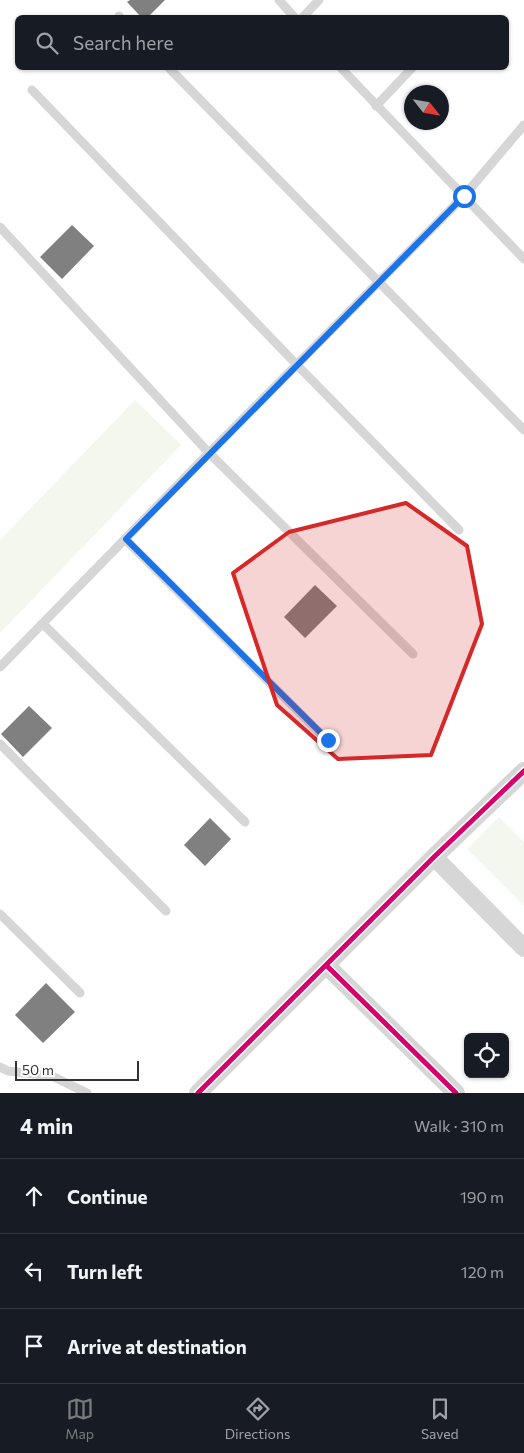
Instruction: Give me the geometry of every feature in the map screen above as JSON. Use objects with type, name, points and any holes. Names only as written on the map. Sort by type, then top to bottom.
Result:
[{"type":"street","points":[[198,1093],[434,857],[524,771]]},
{"type":"street","points":[[434,857],[524,948]]},
{"type":"street","points":[[326,965],[456,1093]]},
{"type":"lane","points":[[279,0],[292,15]]},
{"type":"lane","points":[[305,15],[319,0]]},
{"type":"lane","points":[[171,70],[524,430]]},
{"type":"lane","points":[[343,70],[524,259]]},
{"type":"lane","points":[[376,106],[410,70]]},
{"type":"lane","points":[[32,90],[459,530]]},
{"type":"lane","points":[[0,667],[464,196],[524,125]]},
{"type":"lane","points":[[0,227],[209,453],[413,654]]},
{"type":"lane","points":[[126,539],[328,740]]},
{"type":"lane","points":[[43,624],[245,822]]},
{"type":"lane","points":[[0,744],[166,911]]},
{"type":"lane","points":[[0,914],[80,993]]},
{"type":"lane","points":[[0,1067],[8,1071],[52,1076],[86,1093]]},
{"type":"highlighted area","points":[[406,503],[467,546],[482,624],[431,755],[338,759],[277,705],[233,573],[289,532]]},
{"type":"shaded area","points":[[135,400],[181,445],[0,633],[0,540]]},
{"type":"shaded area","points":[[499,817],[524,842],[524,906],[467,849]]},
{"type":"building","points":[[130,0],[165,0],[150,15],[139,15],[127,2]]},
{"type":"building","points":[[72,225],[94,246],[62,279],[40,257]]},
{"type":"building","points":[[315,585],[337,606],[305,638],[284,617]]},
{"type":"building","points":[[29,706],[52,728],[23,757],[1,734]]},
{"type":"building","points":[[210,818],[231,839],[205,866],[184,845]]},
{"type":"building","points":[[46,983],[75,1012],[43,1043],[15,1015]]},
{"type":"cycle path","points":[[198,1093],[434,857],[524,771]]},
{"type":"cycle path","points":[[326,965],[456,1093]]},
{"type":"route","points":[[328,740],[126,539],[464,196]]}]
